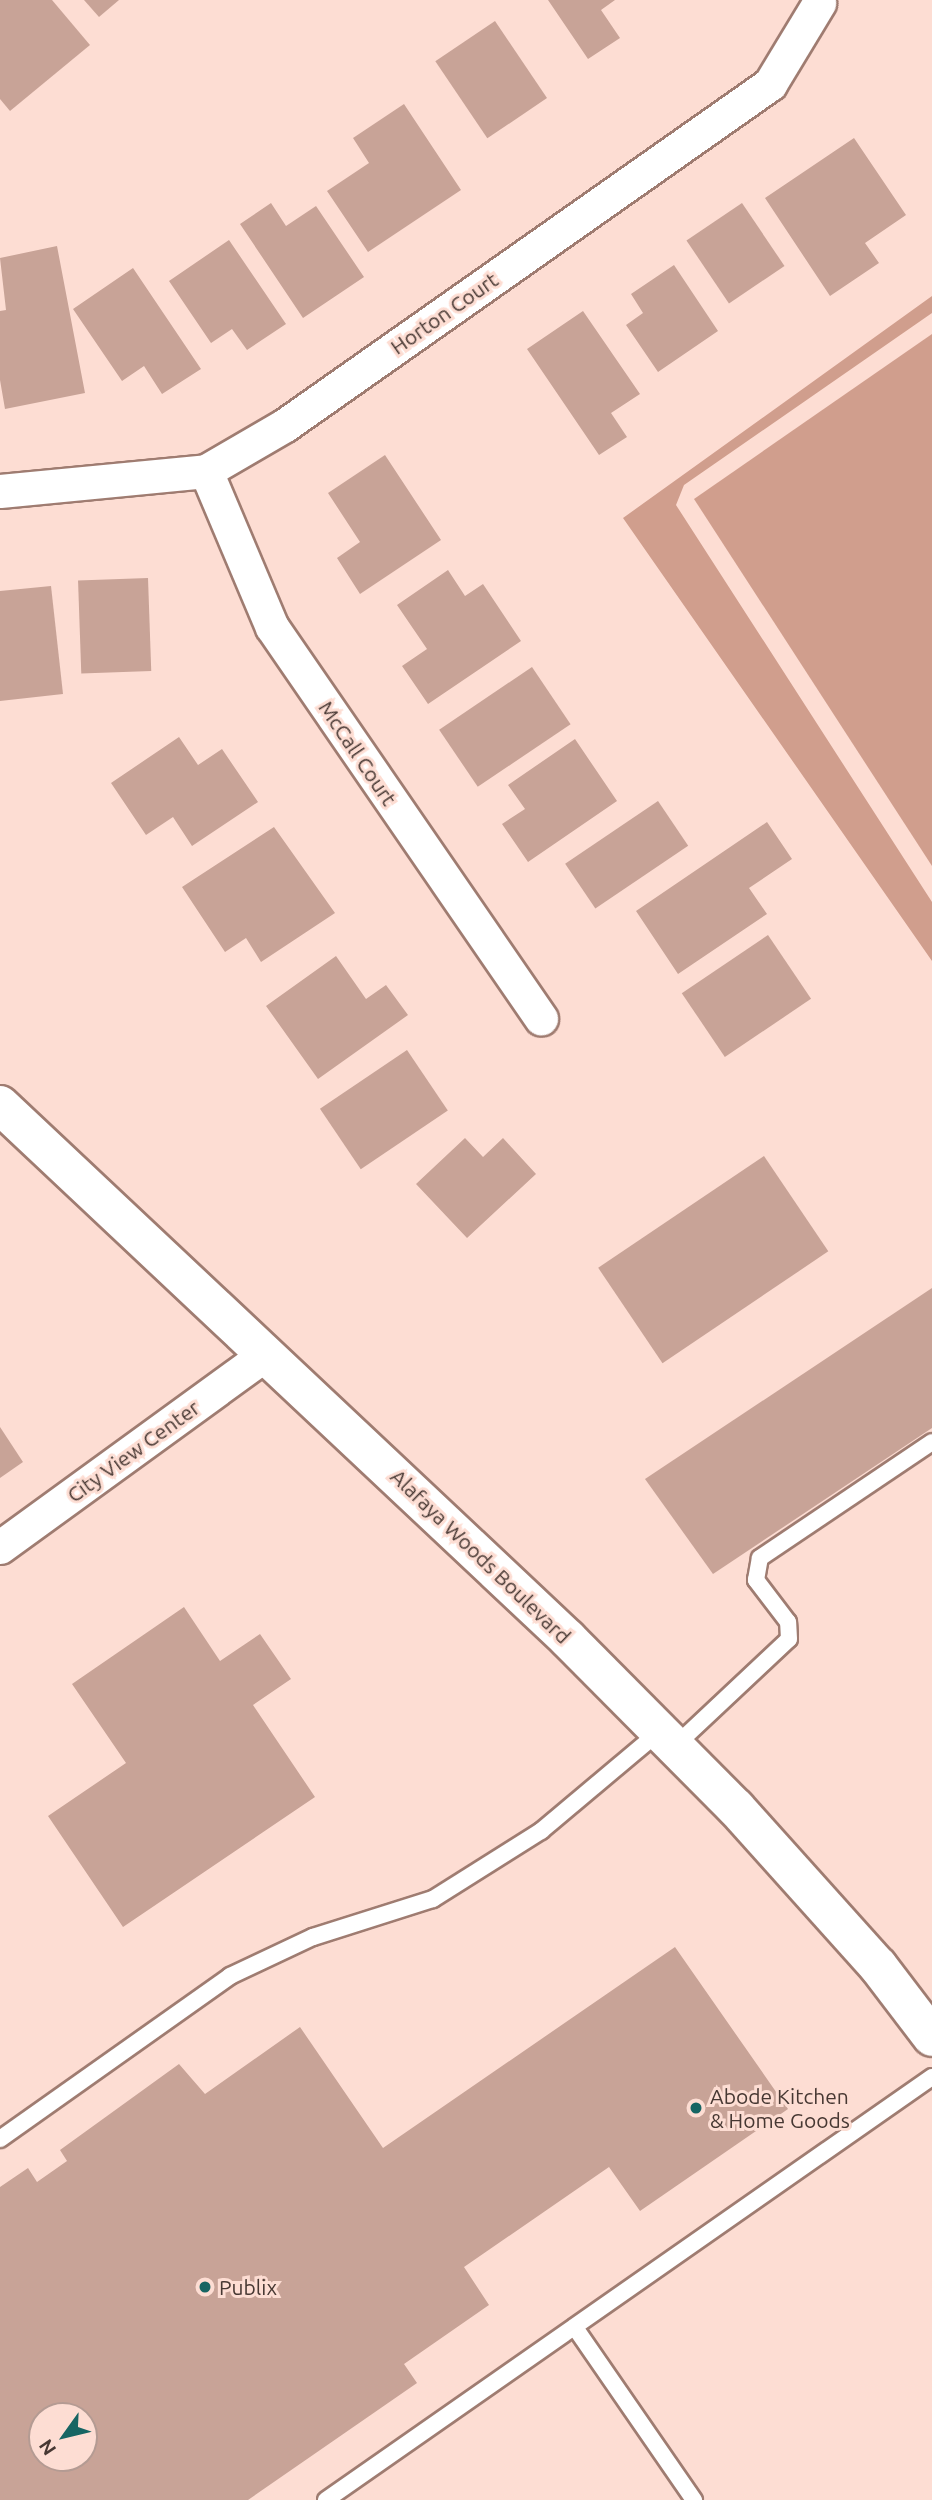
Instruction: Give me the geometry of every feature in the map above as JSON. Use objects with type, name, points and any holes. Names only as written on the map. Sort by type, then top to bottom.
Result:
[{"type":"street","name":"Horton Court","points":[[0,491],[206,471],[285,425],[770,84],[819,3]]},
{"type":"street","name":"McCall Court","points":[[206,471],[272,627],[541,1019]]},
{"type":"street","name":"Alafaya Woods Boulevard","points":[[0,1105],[266,1354],[667,1739],[869,1956],[932,2037]]},
{"type":"street","name":"City View Center","points":[[0,1547],[266,1354]]},
{"type":"lane","points":[[0,2138],[230,1976],[313,1937],[433,1899],[541,1831],[667,1739],[789,1639],[788,1622],[757,1580],[760,1558],[932,1443]]},
{"type":"lane","points":[[326,2500],[576,2329],[932,2077]]},
{"type":"lane","points":[[576,2329],[694,2500]]},
{"type":"shaded area","points":[[932,296],[932,313],[684,485],[676,505],[932,902],[932,961],[623,518]]},
{"type":"shaded area","points":[[932,334],[932,866],[694,499]]},
{"type":"building","points":[[0,0],[52,0],[90,45],[10,111],[0,99]]},
{"type":"building","points":[[84,0],[119,0],[99,17]]},
{"type":"building","points":[[548,0],[615,0],[601,10],[620,38],[588,59]]},
{"type":"building","points":[[495,21],[547,98],[487,138],[435,61]]},
{"type":"building","points":[[404,104],[461,190],[368,252],[327,191],[369,163],[353,138]]},
{"type":"building","points":[[854,138],[906,215],[865,243],[879,263],[830,296],[765,198]]},
{"type":"building","points":[[271,203],[286,226],[316,206],[364,277],[303,318],[240,224]]},
{"type":"building","points":[[742,203],[784,266],[729,303],[686,240]]},
{"type":"building","points":[[229,240],[286,324],[247,350],[232,329],[211,343],[169,281]]},
{"type":"building","points":[[57,246],[85,393],[5,409],[0,380],[0,311],[6,310],[0,258]]},
{"type":"building","points":[[674,265],[718,331],[658,372],[626,325],[643,313],[631,294]]},
{"type":"building","points":[[133,268],[201,369],[162,394],[144,366],[122,381],[73,309]]},
{"type":"building","points":[[583,311],[640,394],[611,413],[627,437],[599,455],[527,349]]},
{"type":"building","points":[[385,455],[441,540],[360,594],[337,558],[360,542],[328,493]]},
{"type":"building","points":[[448,570],[465,596],[483,584],[521,641],[428,704],[402,666],[427,649],[397,605]]},
{"type":"building","points":[[148,578],[151,671],[81,673],[78,580]]},
{"type":"building","points":[[51,586],[63,694],[0,701],[0,591]]},
{"type":"building","points":[[532,667],[571,724],[478,787],[439,730]]},
{"type":"building","points":[[179,737],[198,765],[222,749],[258,802],[192,846],[173,817],[146,835],[111,783]]},
{"type":"building","points":[[575,739],[617,801],[528,862],[502,824],[525,809],[508,785]]},
{"type":"building","points":[[658,801],[688,846],[595,908],[565,864]]},
{"type":"building","points":[[767,822],[792,859],[749,888],[767,914],[678,974],[636,911]]},
{"type":"building","points":[[274,827],[335,913],[261,962],[246,938],[225,952],[182,887]]},
{"type":"building","points":[[768,935],[811,999],[725,1057],[682,993]]},
{"type":"building","points":[[336,956],[366,999],[386,985],[408,1015],[318,1079],[266,1006]]},
{"type":"building","points":[[407,1050],[448,1111],[361,1169],[320,1109]]},
{"type":"building","points":[[465,1138],[483,1157],[503,1138],[536,1174],[467,1238],[416,1184]]},
{"type":"building","points":[[764,1156],[828,1251],[662,1363],[598,1268]]},
{"type":"building","points":[[932,1288],[932,1428],[713,1574],[645,1479]]},
{"type":"building","points":[[0,1427],[23,1462],[0,1478]]},
{"type":"building","points":[[184,1607],[220,1661],[260,1634],[291,1679],[253,1705],[315,1797],[123,1927],[48,1816],[126,1763],[72,1684]]},
{"type":"building","points":[[675,1947],[788,2109],[640,2211],[609,2167],[464,2267],[489,2305],[404,2364],[417,2383],[248,2500],[0,2500],[0,2187],[28,2168],[37,2182],[67,2161],[60,2150],[179,2064],[205,2094],[300,2027],[383,2148]]},
{"type":"place","name":"Abode Kitchen & Home Goods","points":[[696,2108]]},
{"type":"place","name":"Publix","points":[[205,2287]]}]
